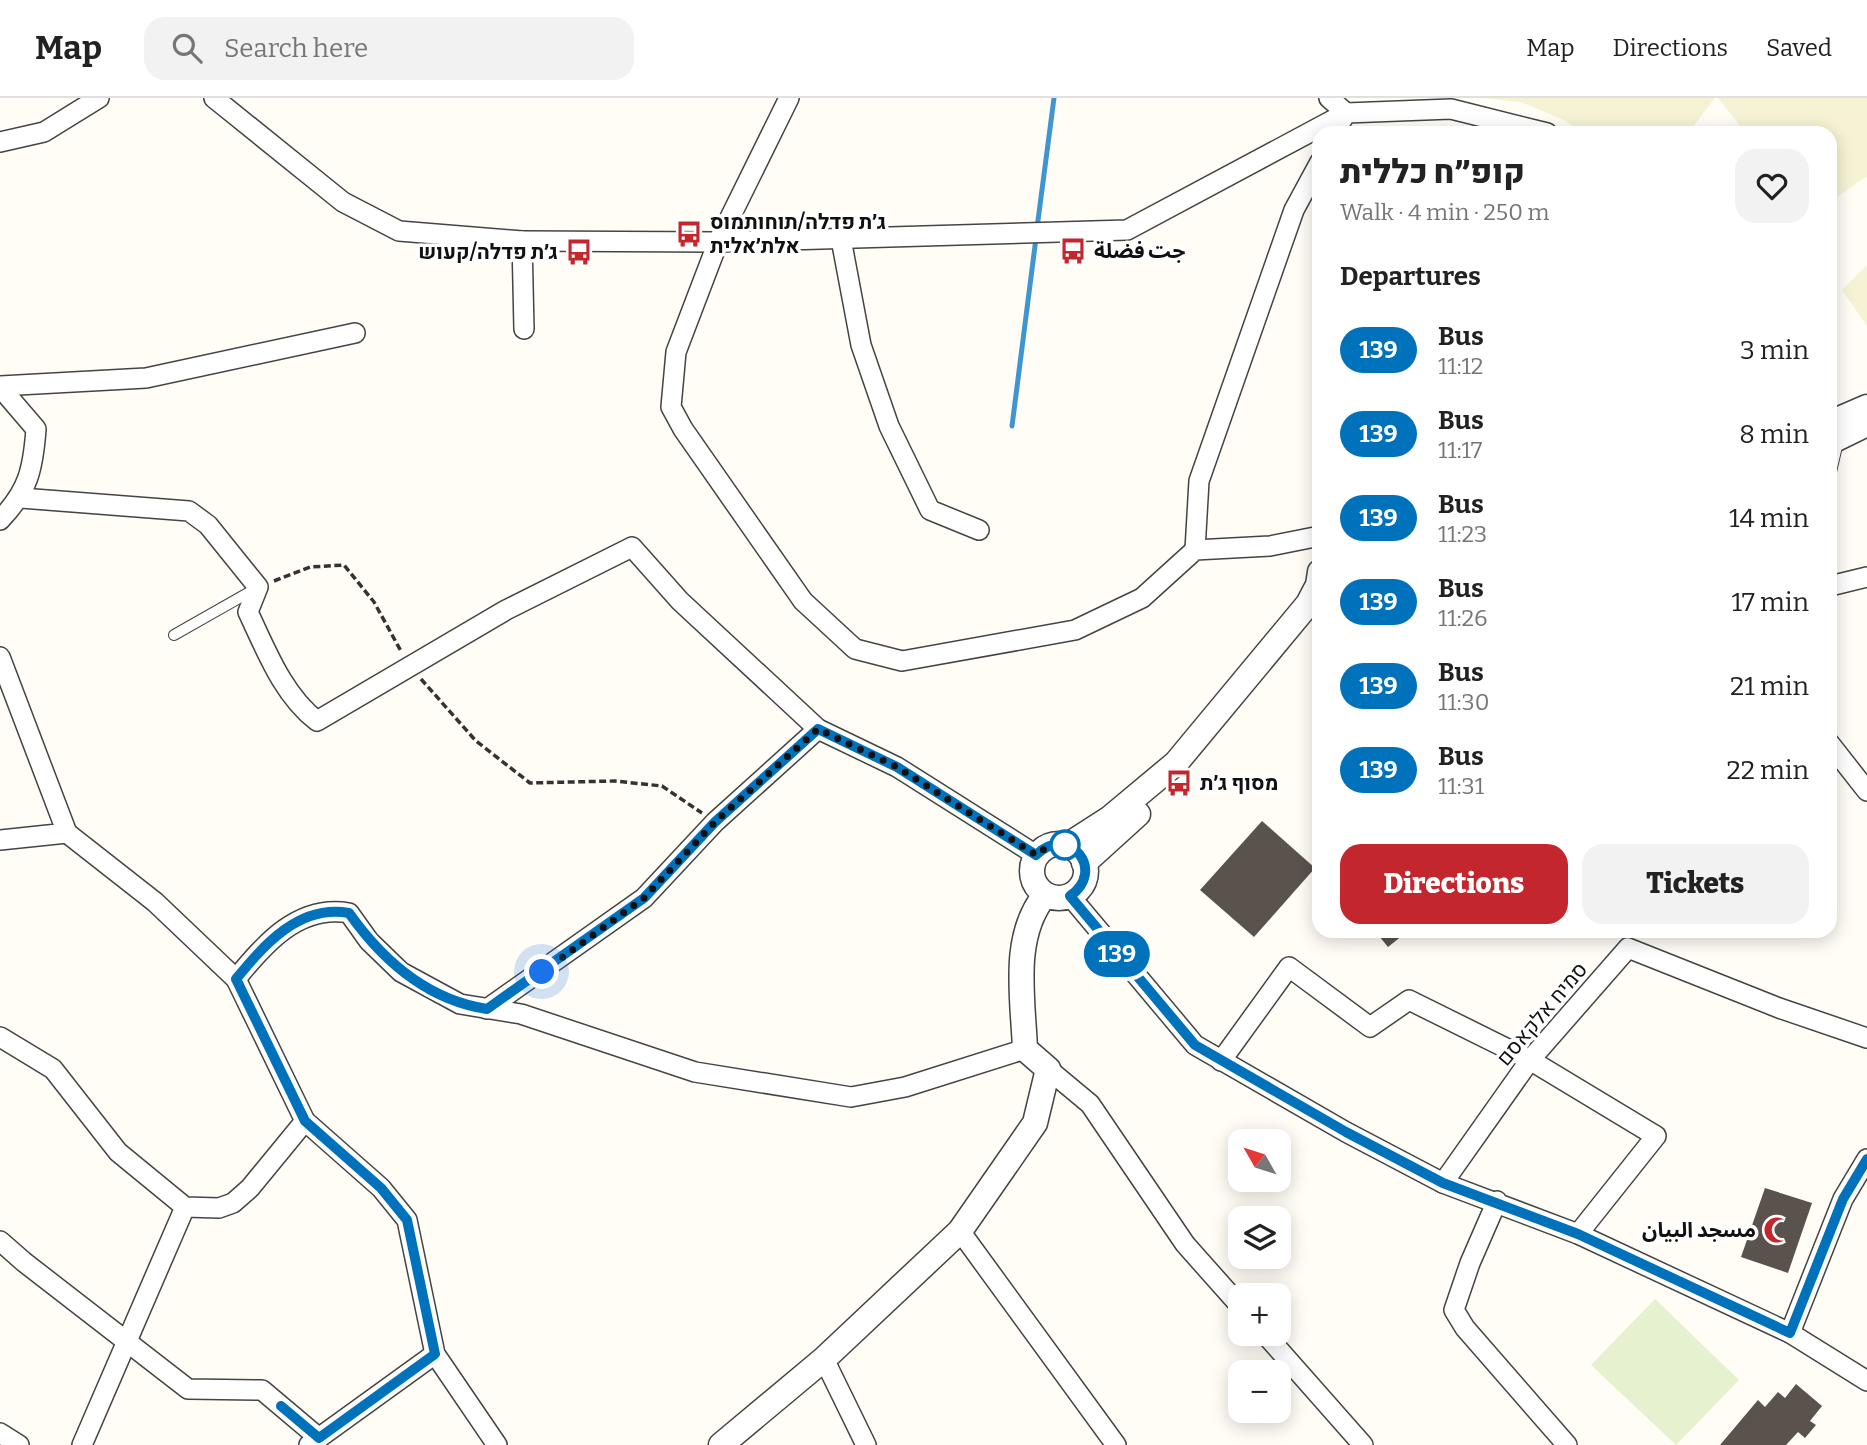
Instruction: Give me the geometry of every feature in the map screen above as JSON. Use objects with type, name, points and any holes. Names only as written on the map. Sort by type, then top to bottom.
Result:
[{"type":"street","points":[[0,142],[44,132],[99,98]]},
{"type":"street","points":[[214,98],[343,202],[398,230],[522,241],[718,242],[1127,230],[1312,131]]},
{"type":"street","points":[[789,98],[718,242],[676,352],[671,407],[682,429],[803,601],[855,649],[902,661],[1075,630],[1142,598],[1195,550],[1270,546],[1312,538]]},
{"type":"street","points":[[1329,98],[1346,113]]},
{"type":"street","points":[[1322,126],[1346,113],[1451,109],[1519,126]]},
{"type":"street","points":[[1339,126],[1346,113]]},
{"type":"street","points":[[1195,550],[1199,481],[1294,210],[1312,177]]},
{"type":"street","points":[[841,239],[861,345],[890,426],[930,510],[979,530]]},
{"type":"street","points":[[522,241],[524,328]]},
{"type":"street","points":[[0,386],[146,378],[355,333]]},
{"type":"street","points":[[0,386],[36,429],[34,461],[21,498],[0,520]]},
{"type":"street","points":[[1837,423],[1867,407]]},
{"type":"street","points":[[1837,425],[1867,425]]},
{"type":"street","points":[[21,498],[189,511],[208,525],[258,587],[248,611],[272,663],[299,707],[317,721],[506,610],[632,547],[680,601],[818,729],[897,767],[1036,855]]},
{"type":"street","points":[[1837,584],[1867,577]]},
{"type":"street","points":[[1076,854],[1110,818],[1176,763],[1312,596]]},
{"type":"street","points":[[1076,854],[1185,772],[1312,625]]},
{"type":"street","points":[[0,657],[67,833],[155,902],[236,979],[305,1121],[381,1188],[407,1220],[435,1354],[497,1445]]},
{"type":"street","points":[[487,1009],[644,898],[715,822],[818,729]]},
{"type":"street","points":[[1837,753],[1867,791]]},
{"type":"street","points":[[0,840],[67,833]]},
{"type":"street","points":[[1050,845],[1076,854],[1082,885],[1070,896],[1053,898],[1045,895],[1033,881],[1032,864],[1036,855],[1050,845]]},
{"type":"street","points":[[1045,895],[1032,911],[1023,939],[1025,1048],[1090,1104],[1185,1244],[1228,1292]]},
{"type":"street","points":[[1070,896],[1174,1024],[1195,1045],[1221,1061],[1443,1183],[1497,1201],[1578,1234],[1790,1333],[1867,1381]]},
{"type":"street","points":[[236,979],[267,941],[307,916],[331,910],[349,913],[369,941],[401,972],[460,1004],[521,1014],[695,1072],[851,1097],[905,1087],[1025,1048]]},
{"type":"street","name":"סמיח אלקאסם","points":[[1443,1183],[1530,1060],[1628,948],[1779,1008],[1867,1038]]},
{"type":"street","points":[[1221,1061],[1289,967],[1370,1027],[1409,1000],[1530,1060],[1656,1136],[1578,1234]]},
{"type":"street","points":[[0,1037],[53,1069],[118,1152],[185,1207],[219,1208],[233,1203],[250,1188],[305,1121]]},
{"type":"street","points":[[720,1445],[824,1359],[960,1231],[1035,1124],[1048,1069]]},
{"type":"street","points":[[1790,1333],[1843,1199],[1867,1159]]},
{"type":"street","points":[[1497,1201],[1470,1263],[1454,1310],[1465,1328],[1567,1445]]},
{"type":"street","points":[[82,1445],[185,1207]]},
{"type":"street","points":[[960,1231],[1116,1445]]},
{"type":"street","points":[[0,1241],[188,1389],[262,1390],[314,1441],[435,1354]]},
{"type":"street","points":[[1276,1346],[1363,1445]]},
{"type":"street","points":[[824,1359],[866,1445]]},
{"type":"street","points":[[0,1433],[19,1445]]},
{"type":"lane","points":[[174,635],[258,587]]},
{"type":"path","points":[[258,587],[310,567],[345,565],[374,602],[409,666],[476,741],[530,783],[615,781],[662,786],[715,822]]},
{"type":"shaded area","points":[[1484,98],[1715,98],[1693,126],[1573,126],[1521,102]]},
{"type":"shaded area","points":[[1718,98],[1867,98],[1867,176],[1837,197],[1837,126],[1740,126]]},
{"type":"shaded area","points":[[1867,265],[1867,326],[1842,290]]},
{"type":"green space","points":[[1655,1299],[1739,1380],[1676,1445],[1591,1365]]},
{"type":"building","points":[[1262,821],[1312,865],[1312,871],[1254,937],[1200,890]]},
{"type":"building","points":[[1381,938],[1399,938],[1388,947]]},
{"type":"building","name":"مسجد البيان","points":[[1765,1188],[1812,1203],[1788,1273],[1741,1257]]},
{"type":"building","points":[[1796,1384],[1822,1406],[1810,1421],[1816,1425],[1805,1438],[1798,1432],[1786,1445],[1720,1445],[1758,1400],[1765,1407],[1778,1392],[1785,1398]]},
{"type":"waterway","points":[[1037,228],[1054,98]]},
{"type":"waterway","points":[[1012,426],[1036,238]]},
{"type":"bus line","name":"139","points":[[281,1406],[319,1438],[435,1354],[407,1220],[381,1188],[305,1121],[236,979],[267,941],[307,916],[331,910],[349,913],[369,941],[401,972],[460,1004],[487,1009],[560,960],[644,898],[715,822],[818,729],[897,767],[1036,855],[1050,845],[1068,845],[1075,849],[1081,855],[1086,870],[1082,885],[1070,896],[1174,1024],[1195,1045],[1346,1132],[1443,1183],[1497,1201],[1578,1234],[1790,1333],[1843,1199],[1867,1159]]},
{"type":"place","name":"ג׳ת פדלה/תוחותמוס אלת׳אלית","points":[[689,234]]},
{"type":"place","name":"جت فضلة","points":[[1073,251]]},
{"type":"place","name":"ג׳ת פדלה/קעוש","points":[[579,252]]},
{"type":"place","name":"מסוף ג׳ת","points":[[1179,783]]},
{"type":"place","name":"مسجد البيان","points":[[1777,1230]]},
{"type":"route","points":[[542,972],[644,898],[715,822],[818,729],[897,767],[1036,855],[1050,845],[1059,844],[1068,845],[1065,845]]}]
